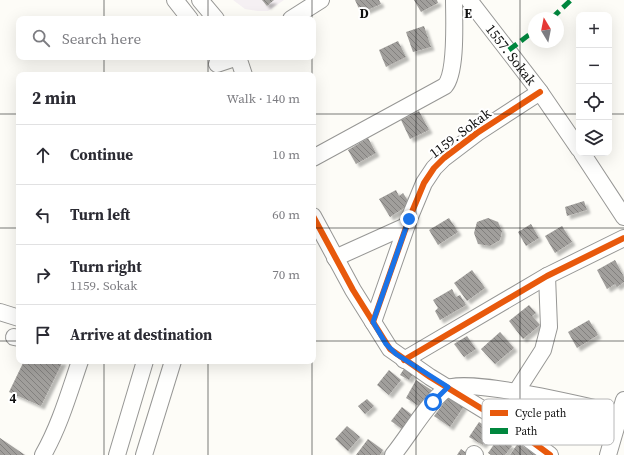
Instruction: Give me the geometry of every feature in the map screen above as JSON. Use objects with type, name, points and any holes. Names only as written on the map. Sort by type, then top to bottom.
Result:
[{"type":"street","points":[[176,0],[188,16]]},
{"type":"street","points":[[200,0],[213,16]]},
{"type":"street","points":[[296,16],[321,0]]},
{"type":"street","points":[[316,156],[432,91],[446,86],[450,80],[452,61],[454,0]]},
{"type":"street","name":"1557. Sokak","points":[[469,0],[540,92],[576,145]]},
{"type":"street","points":[[217,65],[230,60]]},
{"type":"street","points":[[239,60],[243,72]]},
{"type":"street","name":"1159. Sokak","points":[[373,322],[406,226],[424,183],[434,168],[444,158],[477,133],[540,92]]},
{"type":"street","points":[[584,156],[624,217]]},
{"type":"street","points":[[316,222],[335,258],[386,344],[404,360],[482,408]]},
{"type":"street","points":[[335,258],[406,226]]},
{"type":"street","points":[[404,360],[548,276],[624,238]]},
{"type":"street","points":[[516,392],[543,350],[549,327],[548,276]]},
{"type":"street","points":[[0,312],[16,317]]},
{"type":"street","points":[[43,455],[65,408],[77,364]]},
{"type":"street","points":[[117,455],[144,364]]},
{"type":"street","points":[[144,455],[172,364]]},
{"type":"street","points":[[397,453],[433,402],[448,387],[478,386],[565,399]]},
{"type":"street","points":[[614,434],[622,407]]},
{"type":"street","points":[[535,445],[546,454]]},
{"type":"street","points":[[608,455],[611,445]]},
{"type":"shaded area","points":[[233,0],[284,0],[268,11],[258,11],[245,9]]},
{"type":"building","points":[[262,0],[274,0],[267,6]]},
{"type":"building","points":[[355,0],[379,0],[381,4],[361,13]]},
{"type":"building","points":[[414,0],[437,0],[438,3],[421,12]]},
{"type":"building","points":[[424,26],[431,47],[413,52],[406,32]]},
{"type":"building","points":[[398,41],[406,57],[386,67],[379,50]]},
{"type":"building","points":[[419,111],[429,130],[410,139],[401,120]]},
{"type":"building","points":[[368,138],[376,153],[356,164],[348,150]]},
{"type":"building","points":[[396,190],[399,196],[403,193],[410,204],[390,217],[379,199]]},
{"type":"building","points":[[584,201],[587,210],[567,216],[565,207]]},
{"type":"building","points":[[449,218],[458,232],[438,245],[429,230]]},
{"type":"building","points":[[488,218],[498,222],[502,231],[500,240],[490,246],[478,244],[474,233],[477,222]]},
{"type":"building","points":[[531,224],[539,238],[526,246],[518,232]]},
{"type":"building","points":[[562,226],[572,242],[555,253],[545,236]]},
{"type":"building","points":[[615,260],[624,277],[624,282],[617,287],[615,284],[607,289],[597,270]]},
{"type":"building","points":[[472,270],[485,288],[467,301],[454,283]]},
{"type":"building","points":[[452,289],[456,297],[460,295],[466,305],[440,320],[435,311],[438,308],[433,300]]},
{"type":"building","points":[[529,305],[536,313],[532,316],[540,325],[523,339],[509,321]]},
{"type":"building","points":[[589,320],[598,335],[577,348],[568,332]]},
{"type":"building","points":[[500,332],[514,348],[495,364],[481,349]]},
{"type":"building","points":[[467,336],[476,349],[464,357],[454,344]]},
{"type":"building","points":[[23,364],[62,364],[41,406],[9,392]]},
{"type":"building","points":[[407,364],[416,369],[409,380],[400,375]]},
{"type":"building","points":[[389,370],[401,380],[389,395],[377,385]]},
{"type":"building","points":[[416,380],[433,391],[422,408],[406,398]]},
{"type":"building","points":[[449,396],[464,406],[450,427],[434,416]]},
{"type":"building","points":[[367,399],[374,406],[365,414],[358,406]]},
{"type":"building","points":[[402,407],[416,418],[406,432],[391,421]]},
{"type":"building","points":[[479,422],[482,424],[482,444],[469,437]]},
{"type":"building","points":[[347,426],[360,437],[348,451],[335,439]]},
{"type":"building","points":[[0,438],[25,455],[0,455]]},
{"type":"building","points":[[368,439],[383,450],[380,455],[356,455]]},
{"type":"building","points":[[494,445],[512,446],[505,455],[491,455],[488,453]]},
{"type":"building","points":[[517,445],[521,445],[536,455],[510,455]]},
{"type":"building","points":[[461,449],[469,455],[457,455]]},
{"type":"marked path","points":[[558,12],[571,0]]},
{"type":"marked path","points":[[509,50],[528,36]]},
{"type":"cycle path","points":[[373,322],[409,219],[424,183],[434,168],[444,158],[477,133],[540,92]]},
{"type":"cycle path","points":[[316,222],[353,290],[390,349],[430,377],[482,409]]},
{"type":"cycle path","points":[[404,360],[547,276],[624,238]]},
{"type":"cycle path","points":[[537,445],[550,455]]},
{"type":"route","points":[[409,219],[373,322],[390,349],[430,377],[448,387],[433,402]]}]
